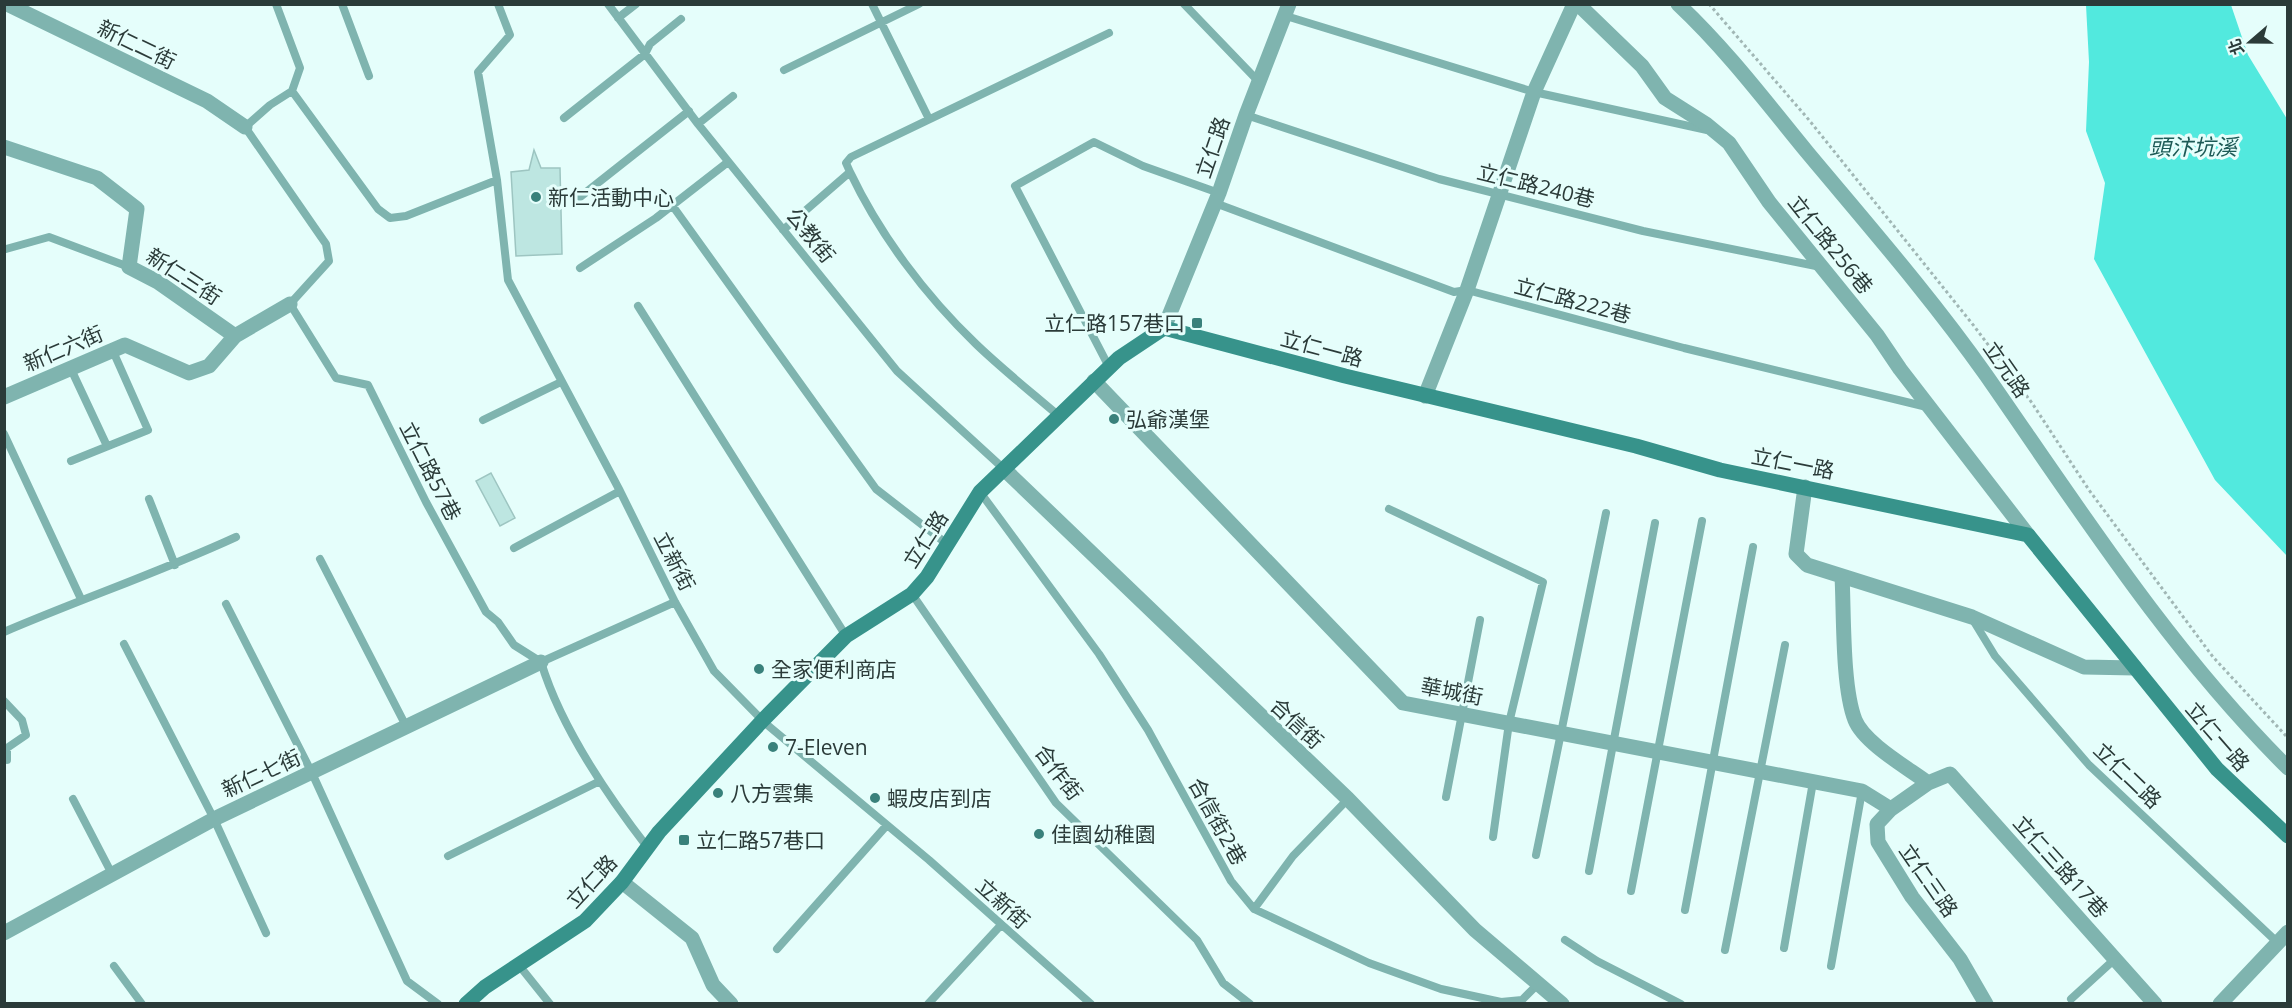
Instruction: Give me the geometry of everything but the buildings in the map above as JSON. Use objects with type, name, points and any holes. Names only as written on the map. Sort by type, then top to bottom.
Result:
[{"type":"street","name":"新仁二街","points":[[7,4],[207,101],[245,127]]},
{"type":"street","points":[[1425,396],[1467,290],[1534,93],[1576,4]]},
{"type":"street","name":"立仁路256巷","points":[[1576,4],[1641,66],[1665,98],[1729,143],[1769,202],[1823,268],[2028,535]]},
{"type":"street","name":"立元路","points":[[1678,4],[1743,75],[1959,338],[2090,526],[2187,655],[2229,708],[2288,768]]},
{"type":"street","name":"立仁路","points":[[466,1004],[485,987],[585,921],[622,882],[648,848],[763,720],[846,636],[912,594],[927,578],[981,492],[1109,367],[1143,340],[1164,328],[1217,198],[1246,115],[1288,10]]},
{"type":"street","name":"新仁三街","points":[[4,147],[97,178],[136,209],[129,267],[158,282],[235,336]]},
{"type":"street","name":"新仁六街","points":[[4,397],[125,345],[189,374],[209,366],[235,336],[290,304]]},
{"type":"street","name":"立仁一路","points":[[1164,328],[1425,396],[1636,446],[1720,470],[2028,535],[2217,769],[2288,836]]},
{"type":"street","name":"華城街","points":[[1094,381],[1403,703],[1862,791],[1891,809]]},
{"type":"street","name":"合信街","points":[[1005,470],[1348,799],[1475,930],[1562,1004]]},
{"type":"street","points":[[1805,487],[1796,554],[1807,566],[1972,617],[2084,667],[2135,668]]},
{"type":"street","points":[[1842,576],[1848,685],[1855,720],[1868,738],[1928,783]]},
{"type":"street","name":"新仁七街","points":[[4,933],[214,819],[542,662]]},
{"type":"street","name":"立仁三路17巷","points":[[1928,783],[1950,774],[2155,1004]]},
{"type":"street","name":"立仁三路","points":[[1928,783],[1891,809],[1877,824],[1878,842],[1912,897],[1960,959],[1986,1004]]},
{"type":"street","points":[[622,882],[692,938],[713,985],[731,1004]]},
{"type":"street","points":[[2220,1004],[2283,938]]},
{"type":"lane","points":[[276,4],[300,68],[292,91],[245,127],[326,244],[329,261],[290,304]]},
{"type":"lane","points":[[342,4],[369,76]]},
{"type":"lane","name":"立新街","points":[[498,4],[510,35],[478,72],[497,180],[508,280],[620,491],[675,602],[714,671],[763,720],[1091,1004]]},
{"type":"lane","name":"公教街","points":[[608,4],[698,124],[897,371],[1005,470]]},
{"type":"lane","points":[[618,18],[636,4]]},
{"type":"lane","points":[[872,4],[929,119]]},
{"type":"lane","points":[[784,70],[919,4]]},
{"type":"lane","points":[[1184,4],[1259,82]]},
{"type":"lane","points":[[1288,10],[1534,93],[1714,131]]},
{"type":"lane","points":[[564,118],[645,54],[650,44],[681,19]]},
{"type":"lane","points":[[1059,416],[975,344],[912,272],[864,201],[846,162],[851,157],[1109,33]]},
{"type":"lane","points":[[292,91],[378,208],[390,218],[406,216],[497,180]]},
{"type":"lane","points":[[698,124],[733,96]]},
{"type":"lane","points":[[580,197],[688,111]]},
{"type":"lane","name":"立仁路240巷","points":[[1246,115],[1439,179],[1643,231],[1823,268]]},
{"type":"lane","name":"立仁路222巷","points":[[1109,367],[1014,186],[1094,142],[1217,198],[1435,286],[1454,292],[1467,290],[1695,351],[1931,408]]},
{"type":"lane","points":[[580,268],[672,205],[728,162]]},
{"type":"lane","points":[[783,230],[849,171]]},
{"type":"lane","points":[[672,205],[876,489],[947,544]]},
{"type":"lane","points":[[6,249],[50,237],[129,267]]},
{"type":"lane","name":"立仁路57巷","points":[[290,304],[336,378],[368,385],[426,502],[486,612],[498,622],[514,645],[542,662]]},
{"type":"lane","points":[[638,306],[846,636]]},
{"type":"lane","points":[[71,461],[148,430],[112,349]]},
{"type":"lane","points":[[70,368],[107,446]]},
{"type":"lane","points":[[483,420],[561,381]]},
{"type":"lane","points":[[4,434],[81,599]]},
{"type":"lane","points":[[514,548],[620,491]]},
{"type":"lane","name":"合信街2巷","points":[[981,492],[1099,654],[1148,730],[1231,881],[1254,909],[1369,963],[1441,989],[1501,1002],[1521,1000],[1539,983]]},
{"type":"lane","points":[[149,499],[175,565]]},
{"type":"lane","points":[[1389,509],[1543,582],[1509,723],[1493,837]]},
{"type":"lane","points":[[1536,855],[1606,513]]},
{"type":"lane","points":[[1631,891],[1702,521]]},
{"type":"lane","points":[[1588,871],[1654,523]]},
{"type":"lane","points":[[4,632],[81,599],[175,565],[236,537]]},
{"type":"lane","points":[[1685,910],[1754,547]]},
{"type":"lane","points":[[320,559],[406,726]]},
{"type":"lane","name":"合作街","points":[[912,594],[1056,802],[1197,940],[1224,983],[1250,1004]]},
{"type":"lane","points":[[648,848],[620,814],[600,781],[549,688],[542,662],[675,602]]},
{"type":"lane","points":[[226,604],[312,772],[407,981],[438,1004]]},
{"type":"lane","name":"立仁二路","points":[[1972,617],[1995,656],[2089,765],[2283,938]]},
{"type":"lane","points":[[1446,797],[1480,620]]},
{"type":"lane","points":[[124,644],[214,819],[266,933]]},
{"type":"lane","points":[[1725,950],[1785,645]]},
{"type":"lane","points":[[4,701],[22,720],[27,735],[7,748],[7,760]]},
{"type":"lane","points":[[448,856],[600,781]]},
{"type":"lane","points":[[1784,948],[1813,782]]},
{"type":"lane","points":[[1831,966],[1862,791]]},
{"type":"lane","points":[[73,799],[112,874]]},
{"type":"lane","points":[[1254,909],[1293,856],[1348,799]]},
{"type":"lane","points":[[777,949],[887,825]]},
{"type":"lane","points":[[928,1004],[1001,925]]},
{"type":"lane","points":[[1565,940],[1597,961],[1681,1004]]},
{"type":"lane","points":[[2071,999],[2116,958]]},
{"type":"lane","points":[[518,964],[550,1004]]},
{"type":"lane","points":[[114,966],[142,1004]]},
{"type":"water","name":"頭汴坑溪","points":[[2086,5],[2231,5],[2248,55],[2287,119],[2287,556],[2215,480],[2094,259],[2105,183],[2086,131],[2089,62]]},
{"type":"place","name":"新仁活動中心","points":[[536,197]]},
{"type":"place","name":"立仁路157巷口","points":[[1197,323]]},
{"type":"place","name":"弘爺漢堡","points":[[1114,419]]},
{"type":"place","name":"全家便利商店","points":[[759,669]]},
{"type":"place","name":"7-Eleven","points":[[773,747]]},
{"type":"place","name":"八方雲集","points":[[718,793]]},
{"type":"place","name":"蝦皮店到店","points":[[875,798]]},
{"type":"place","name":"佳園幼稚園","points":[[1039,834]]},
{"type":"place","name":"立仁路57巷口","points":[[684,840]]}]
